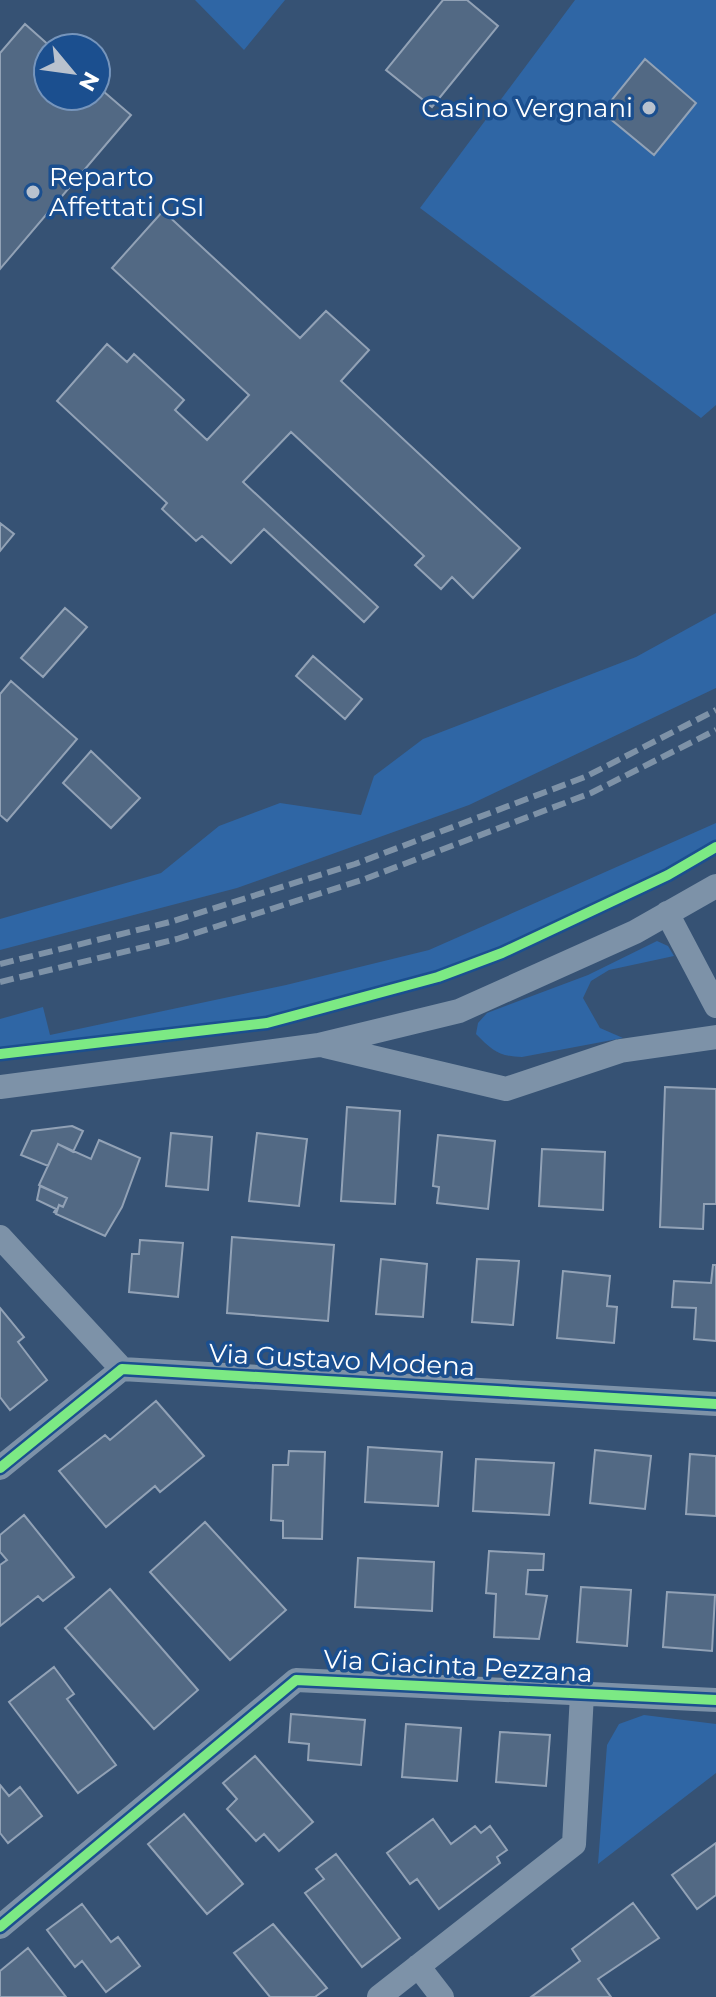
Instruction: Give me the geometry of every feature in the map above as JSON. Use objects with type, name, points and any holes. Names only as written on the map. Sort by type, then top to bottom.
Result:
[{"type":"street","points":[[0,1087],[319,1045],[459,1011],[635,932],[716,886]]},
{"type":"street","points":[[667,913],[716,1006]]},
{"type":"street","points":[[319,1045],[506,1089],[620,1051],[716,1037]]},
{"type":"street","points":[[0,1237],[122,1369],[0,1468]]},
{"type":"street","name":"Via Gustavo Modena","points":[[122,1369],[716,1404]]},
{"type":"street","name":"Via Giacinta Pezzana","points":[[0,1927],[296,1680],[716,1700]]},
{"type":"street","points":[[379,1997],[574,1844],[582,1694]]},
{"type":"street","points":[[418,1966],[442,1997]]},
{"type":"shaded area","points":[[195,0],[285,0],[244,50]]},
{"type":"shaded area","points":[[575,0],[716,0],[716,405],[701,418],[420,208]]},
{"type":"shaded area","points":[[716,613],[716,688],[469,805],[237,888],[0,950],[0,919],[161,873],[219,826],[280,803],[361,815],[374,776],[423,739],[636,657]]},
{"type":"shaded area","points":[[716,823],[716,847],[699,858],[502,953],[438,977],[267,1023],[0,1054],[0,1019],[43,1007],[50,1035],[286,985],[429,950]]},
{"type":"shaded area","points":[[657,941],[668,946],[674,956],[609,970],[591,981],[583,998],[600,1028],[623,1038],[522,1057],[496,1052],[476,1034],[478,1023],[487,1013],[588,975]]},
{"type":"shaded area","points":[[644,1715],[716,1724],[716,1773],[598,1864],[607,1745],[619,1724]]},
{"type":"building","points":[[443,0],[467,0],[498,26],[432,107],[386,70]]},
{"type":"building","name":"Reparto Affettati GSI","points":[[25,24],[34,32],[32,112],[112,112],[112,99],[131,115],[0,269],[0,53]]},
{"type":"building","name":"Casino Vergnani","points":[[645,59],[696,103],[654,155],[602,112]]},
{"type":"building","points":[[163,211],[300,338],[326,311],[369,350],[341,381],[520,548],[473,598],[452,577],[441,589],[415,565],[424,556],[291,432],[243,482],[378,607],[364,622],[264,529],[231,563],[202,536],[196,541],[162,509],[167,503],[57,401],[107,344],[127,362],[134,354],[184,400],[175,410],[207,440],[249,395],[112,268]]},
{"type":"building","points":[[0,523],[14,534],[0,551]]},
{"type":"building","points":[[65,608],[87,627],[43,677],[21,658]]},
{"type":"building","points":[[313,656],[362,699],[345,719],[296,676]]},
{"type":"building","points":[[11,681],[77,739],[7,821],[0,815],[0,694]]},
{"type":"building","points":[[91,751],[140,798],[111,828],[63,783]]},
{"type":"building","points":[[665,1087],[716,1089],[716,1204],[704,1204],[703,1229],[660,1227]]},
{"type":"building","points":[[347,1107],[400,1111],[395,1204],[341,1201]]},
{"type":"building","points":[[72,1126],[83,1131],[73,1152],[58,1144],[48,1166],[21,1155],[32,1131]]},
{"type":"building","points":[[171,1133],[212,1137],[208,1190],[166,1186]]},
{"type":"building","points":[[257,1133],[307,1139],[299,1206],[249,1201]]},
{"type":"building","points":[[438,1135],[495,1141],[488,1209],[437,1203],[439,1187],[433,1186]]},
{"type":"building","points":[[99,1140],[140,1158],[122,1207],[105,1236],[56,1214],[59,1205],[63,1207],[67,1198],[39,1185],[58,1144],[91,1159]]},
{"type":"building","points":[[542,1149],[605,1152],[603,1210],[539,1206]]},
{"type":"building","points":[[40,1186],[67,1198],[56,1213],[56,1209],[37,1200]]},
{"type":"building","points":[[232,1237],[334,1245],[328,1321],[227,1313]]},
{"type":"building","points":[[140,1240],[183,1243],[178,1297],[129,1292],[132,1254],[139,1254]]},
{"type":"building","points":[[381,1259],[427,1264],[423,1317],[376,1314]]},
{"type":"building","points":[[477,1259],[519,1261],[513,1325],[472,1322]]},
{"type":"building","points":[[713,1265],[716,1265],[716,1341],[694,1339],[696,1308],[672,1307],[674,1281],[711,1283]]},
{"type":"building","points":[[563,1271],[610,1276],[607,1306],[617,1307],[614,1343],[557,1338]]},
{"type":"building","points":[[0,1308],[24,1337],[18,1342],[47,1380],[10,1410],[0,1397]]},
{"type":"building","points":[[156,1401],[204,1456],[160,1492],[155,1486],[106,1527],[59,1471],[105,1435],[110,1440]]},
{"type":"building","points":[[368,1447],[442,1452],[438,1506],[365,1502]]},
{"type":"building","points":[[595,1450],[651,1456],[645,1509],[590,1503]]},
{"type":"building","points":[[289,1451],[325,1452],[322,1539],[283,1538],[283,1521],[271,1520],[273,1465],[288,1465]]},
{"type":"building","points":[[690,1454],[716,1456],[716,1516],[686,1514]]},
{"type":"building","points":[[476,1459],[554,1463],[549,1515],[473,1511]]},
{"type":"building","points":[[24,1515],[74,1577],[43,1601],[38,1596],[0,1626],[0,1565],[7,1560],[0,1552],[0,1535]]},
{"type":"building","points":[[205,1522],[286,1610],[230,1660],[150,1572]]},
{"type":"building","points":[[489,1551],[544,1554],[543,1570],[528,1570],[526,1594],[547,1596],[539,1639],[494,1637],[496,1594],[486,1593]]},
{"type":"building","points":[[358,1558],[434,1562],[432,1611],[355,1607]]},
{"type":"building","points":[[581,1587],[631,1590],[627,1646],[577,1642]]},
{"type":"building","points":[[110,1589],[198,1690],[154,1729],[65,1628]]},
{"type":"building","points":[[667,1592],[715,1595],[712,1651],[663,1647]]},
{"type":"building","points":[[54,1667],[74,1694],[67,1699],[116,1765],[78,1793],[9,1702]]},
{"type":"building","points":[[291,1714],[365,1720],[361,1765],[308,1760],[309,1744],[289,1742]]},
{"type":"building","points":[[406,1724],[461,1728],[457,1781],[402,1777]]},
{"type":"building","points":[[500,1732],[550,1735],[546,1786],[496,1782]]},
{"type":"building","points":[[255,1756],[313,1822],[279,1851],[264,1834],[256,1841],[227,1809],[237,1799],[223,1783]]},
{"type":"building","points":[[0,1785],[9,1796],[20,1787],[42,1816],[8,1843],[0,1833]]},
{"type":"building","points":[[184,1814],[243,1884],[207,1914],[148,1844]]},
{"type":"building","points":[[433,1819],[451,1844],[475,1826],[481,1833],[490,1826],[507,1850],[497,1857],[500,1863],[439,1909],[417,1879],[410,1884],[387,1853]]},
{"type":"building","points":[[716,1843],[716,1895],[697,1909],[672,1875]]},
{"type":"building","points":[[336,1854],[400,1938],[362,1967],[305,1893],[324,1879],[316,1869]]},
{"type":"building","points":[[633,1903],[659,1938],[598,1979],[611,1997],[531,1997],[580,1961],[572,1949]]},
{"type":"building","points":[[82,1904],[111,1942],[118,1937],[140,1966],[106,1992],[82,1961],[75,1967],[47,1930]]},
{"type":"building","points":[[273,1924],[327,1988],[315,1997],[270,1997],[234,1953]]},
{"type":"building","points":[[28,1948],[66,1997],[0,1997],[0,1971]]},
{"type":"railway","points":[[0,964],[170,922],[355,864],[585,777],[716,710]]},
{"type":"railway","points":[[0,982],[177,939],[362,880],[591,793],[716,730]]},
{"type":"cycle path","points":[[0,1054],[267,1023],[438,977],[502,953],[668,875],[716,847]]},
{"type":"cycle path","points":[[0,1468],[122,1369],[716,1404]]},
{"type":"cycle path","points":[[0,1927],[296,1680],[716,1700]]},
{"type":"place","name":"Casino Vergnani","points":[[649,108]]},
{"type":"place","name":"Reparto Affettati GSI","points":[[33,192]]}]
